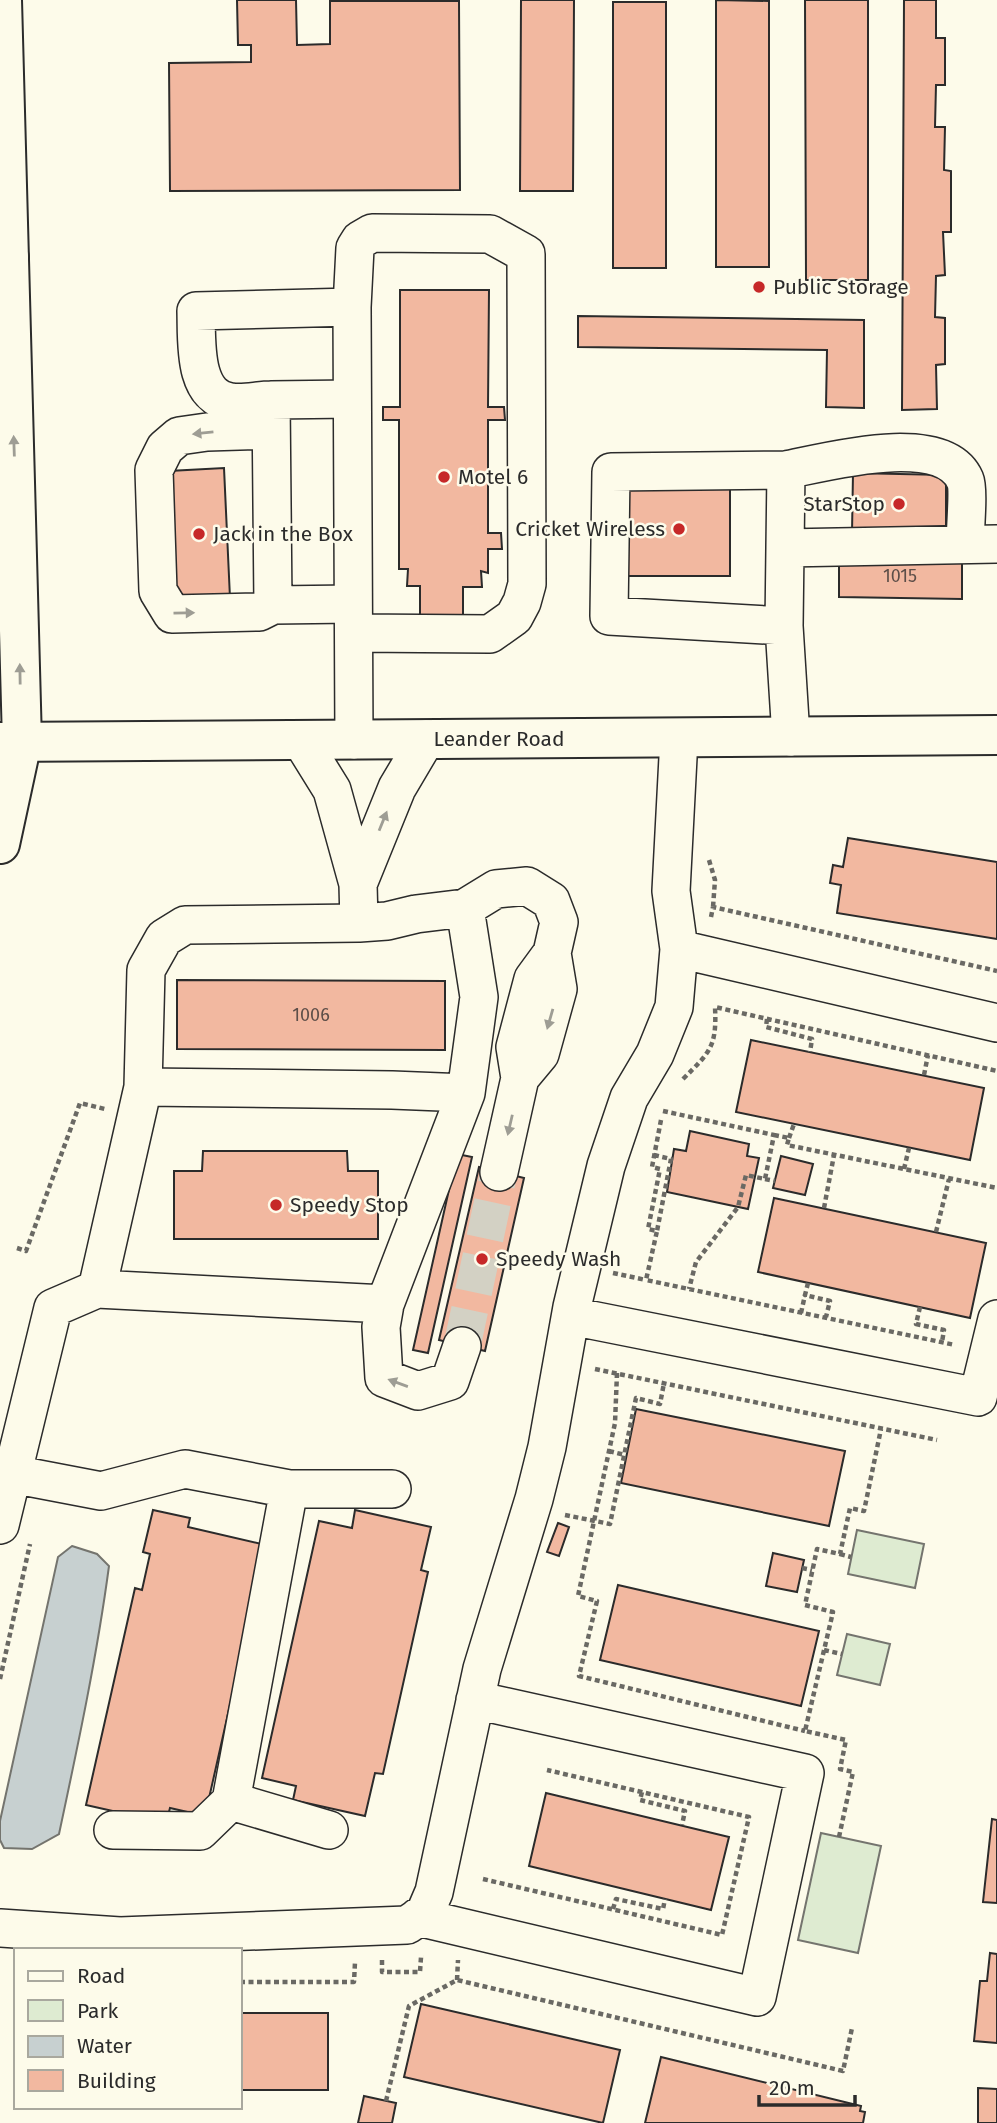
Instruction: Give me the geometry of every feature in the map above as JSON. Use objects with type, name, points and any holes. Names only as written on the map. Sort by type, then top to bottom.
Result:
[{"type":"main road","points":[[0,844],[11,742],[5,243],[10,5]]},
{"type":"main road","name":"Leander Road","points":[[11,742],[997,735]]},
{"type":"street","points":[[352,399],[178,436],[165,448],[154,470],[158,591],[172,614],[258,612],[273,605],[353,618],[490,634],[514,617],[527,584],[526,254],[490,234],[372,233],[360,240],[355,248],[352,307],[353,618],[354,740]]},
{"type":"street","points":[[271,415],[214,396],[206,386],[198,359],[196,311],[352,307]]},
{"type":"street","points":[[271,415],[273,605]]},
{"type":"street","points":[[783,626],[609,616],[611,472],[786,470],[861,454],[918,452],[955,467],[966,481],[981,544],[785,548]]},
{"type":"street","points":[[786,470],[783,626],[791,737]]},
{"type":"street","points":[[0,1928],[120,1936],[407,1925],[425,1913],[434,1892],[482,1669],[534,1499],[570,1316],[606,1166],[629,1098],[656,1054],[674,1007],[679,949],[671,891],[679,738]]},
{"type":"street","points":[[358,884],[397,788],[426,739]]},
{"type":"street","points":[[301,740],[332,790],[358,884],[359,923]]},
{"type":"street","points":[[97,1290],[139,1102],[146,971],[164,938],[185,925],[387,921],[464,908],[496,890],[527,886],[551,901],[559,922],[552,953],[558,989],[540,1054],[520,1078],[499,1172]]},
{"type":"street","points":[[462,1346],[450,1381],[418,1391],[384,1378],[381,1327],[385,1304],[466,1093],[479,997],[464,908]]},
{"type":"street","points":[[679,949],[997,1023]]},
{"type":"street","points":[[139,1102],[392,1090],[466,1093]]},
{"type":"street","points":[[385,1304],[97,1290],[52,1308],[10,1504],[101,1491],[185,1469],[289,1489],[392,1489]]},
{"type":"street","points":[[570,1316],[978,1397],[997,1319]]},
{"type":"street","points":[[113,1830],[200,1831],[231,1801],[289,1489]]},
{"type":"street","points":[[418,1917],[757,1997],[805,1773],[475,1700]]},
{"type":"street","points":[[231,1801],[329,1830]]},
{"type":"path","points":[[710,926],[713,907],[997,971]]},
{"type":"path","points":[[680,1082],[710,1051],[716,1029],[715,1007],[997,1071]]},
{"type":"path","points":[[767,1019],[766,1027],[812,1038],[810,1052]]},
{"type":"path","points":[[924,1075],[929,1055]]},
{"type":"path","points":[[657,1231],[648,1229],[660,1169],[652,1167],[663,1111],[668,1101]]},
{"type":"path","points":[[18,1248],[26,1251],[80,1103],[139,1102]]},
{"type":"path","points":[[663,1111],[789,1138]]},
{"type":"path","points":[[794,1124],[788,1145],[997,1188]]},
{"type":"path","points":[[765,1179],[775,1135]]},
{"type":"path","points":[[904,1170],[909,1148]]},
{"type":"path","points":[[646,1280],[671,1158],[654,1155]]},
{"type":"path","points":[[824,1208],[834,1155]]},
{"type":"path","points":[[689,1289],[696,1262],[738,1207],[746,1175],[775,1181]]},
{"type":"path","points":[[936,1232],[949,1178]]},
{"type":"path","points":[[608,1272],[959,1346]]},
{"type":"path","points":[[801,1312],[808,1283]]},
{"type":"path","points":[[805,1295],[830,1301],[826,1317]]},
{"type":"path","points":[[913,1336],[920,1307]]},
{"type":"path","points":[[916,1324],[944,1330],[942,1342]]},
{"type":"path","points":[[589,1367],[937,1440]]},
{"type":"path","points":[[617,1373],[615,1423],[578,1596],[597,1601],[579,1676],[846,1740],[840,1769],[853,1772],[839,1837]]},
{"type":"path","points":[[558,1513],[610,1524],[636,1398],[660,1404],[664,1383]]},
{"type":"path","points":[[840,1554],[850,1508],[864,1511],[881,1429]]},
{"type":"path","points":[[609,1451],[625,1455]]},
{"type":"path","points":[[0,1679],[10,1504]]},
{"type":"path","points":[[805,1731],[833,1612],[805,1605],[817,1549],[851,1557]]},
{"type":"path","points":[[802,1568],[812,1570]]},
{"type":"path","points":[[824,1650],[842,1654]]},
{"type":"path","points":[[483,1879],[722,1934],[749,1817],[547,1770]]},
{"type":"path","points":[[642,1792],[640,1800],[685,1811],[682,1825]]},
{"type":"path","points":[[613,1909],[616,1899],[663,1909],[665,1899]]},
{"type":"path","points":[[242,1982],[354,1982],[355,1956]]},
{"type":"path","points":[[382,1956],[382,1972],[402,1973],[420,1972],[421,1957]]},
{"type":"path","points":[[386,2101],[409,2006],[457,1980],[843,2071],[852,2028]]},
{"type":"green space","points":[[857,1530],[924,1544],[915,1588],[848,1574]]},
{"type":"green space","points":[[847,1634],[890,1644],[880,1685],[837,1675]]},
{"type":"green space","points":[[821,1833],[881,1846],[858,1953],[798,1940]]},
{"type":"water","points":[[72,1546],[97,1554],[109,1566],[93,1667],[59,1834],[32,1849],[4,1848],[0,1840],[0,1821],[58,1557]]},
{"type":"building","points":[[237,0],[296,0],[297,45],[330,44],[330,1],[459,1],[460,190],[170,191],[169,63],[251,62],[251,45],[238,45]]},
{"type":"building","points":[[521,0],[574,0],[573,191],[520,191]]},
{"type":"building","points":[[716,0],[769,1],[769,267],[716,267]]},
{"type":"building","points":[[805,0],[868,0],[868,280],[806,280]]},
{"type":"building","points":[[904,0],[936,0],[936,38],[945,38],[945,85],[936,85],[935,127],[945,127],[944,170],[951,171],[951,232],[943,232],[945,275],[936,276],[935,317],[945,318],[945,364],[936,365],[937,409],[902,410]]},
{"type":"building","points":[[613,2],[666,2],[666,268],[613,268]]},
{"type":"building","name":"Motel 6","points":[[400,290],[489,290],[488,407],[504,407],[505,420],[488,420],[488,533],[501,533],[502,549],[488,549],[488,573],[481,571],[482,587],[463,587],[463,621],[420,620],[420,586],[407,586],[408,569],[399,569],[399,420],[383,420],[383,407],[400,407]]},
{"type":"building","points":[[578,316],[864,320],[864,408],[826,407],[827,350],[578,347]]},
{"type":"building","name":"Jack in the Box","points":[[224,468],[230,598],[174,600],[169,471]]},
{"type":"building","name":"StarStop","points":[[853,473],[946,475],[946,534],[852,533]]},
{"type":"building","name":"Cricket Wireless","points":[[627,483],[730,483],[730,576],[627,576]]},
{"type":"building","points":[[839,552],[962,554],[962,599],[839,597]]},
{"type":"building","points":[[848,838],[997,862],[997,939],[837,913],[841,885],[830,883],[833,865],[843,867]]},
{"type":"building","points":[[177,980],[445,981],[445,1050],[177,1049]]},
{"type":"building","points":[[751,1040],[984,1088],[970,1160],[736,1112]]},
{"type":"building","points":[[690,1131],[749,1144],[747,1156],[759,1158],[748,1209],[667,1192],[674,1149],[686,1151]]},
{"type":"building","name":"Speedy Stop","points":[[203,1151],[347,1151],[348,1171],[378,1171],[378,1239],[174,1239],[174,1171],[202,1171]]},
{"type":"building","points":[[457,1154],[472,1157],[428,1353],[413,1350]]},
{"type":"building","points":[[781,1156],[813,1164],[805,1195],[773,1188]]},
{"type":"building","name":"Speedy Wash","points":[[479,1167],[524,1178],[485,1351],[439,1340]]},
{"type":"building","points":[[774,1198],[986,1243],[970,1318],[758,1272]]},
{"type":"building","points":[[636,1409],[845,1451],[829,1526],[621,1483]]},
{"type":"building","points":[[153,1510],[190,1518],[188,1527],[266,1545],[205,1816],[170,1808],[166,1823],[86,1805],[135,1588],[142,1590],[150,1554],[143,1552]]},
{"type":"building","points":[[355,1510],[431,1527],[421,1570],[428,1572],[383,1774],[375,1773],[365,1816],[293,1800],[296,1786],[262,1778],[319,1521],[352,1528]]},
{"type":"building","points":[[558,1523],[569,1527],[559,1556],[547,1552]]},
{"type":"building","points":[[773,1553],[804,1560],[797,1592],[766,1586]]},
{"type":"building","points":[[618,1585],[819,1631],[801,1706],[600,1660]]},
{"type":"building","points":[[546,1793],[729,1837],[711,1910],[529,1866]]},
{"type":"building","points":[[992,1819],[997,1820],[997,1903],[983,1902]]},
{"type":"building","points":[[990,1953],[997,1954],[997,2043],[974,2041],[980,1981],[987,1981]]},
{"type":"building","points":[[421,2004],[620,2050],[603,2123],[404,2077]]},
{"type":"building","points":[[242,2013],[328,2013],[328,2090],[242,2090]]},
{"type":"building","points":[[661,2057],[861,2106],[860,2111],[865,2112],[863,2123],[645,2123]]},
{"type":"building","points":[[978,2088],[997,2089],[997,2123],[978,2123]]},
{"type":"building","points":[[364,2096],[396,2103],[392,2123],[358,2123]]},
{"type":"tunnel","points":[[462,1346],[499,1172]]},
{"type":"place","name":"Public Storage","points":[[759,287]]},
{"type":"place","name":"Motel 6","points":[[444,477]]},
{"type":"place","name":"StarStop","points":[[899,504]]},
{"type":"place","name":"Cricket Wireless","points":[[679,529]]},
{"type":"place","name":"Jack in the Box","points":[[199,534]]},
{"type":"place","name":"Speedy Stop","points":[[276,1205]]},
{"type":"place","name":"Speedy Wash","points":[[482,1259]]}]
